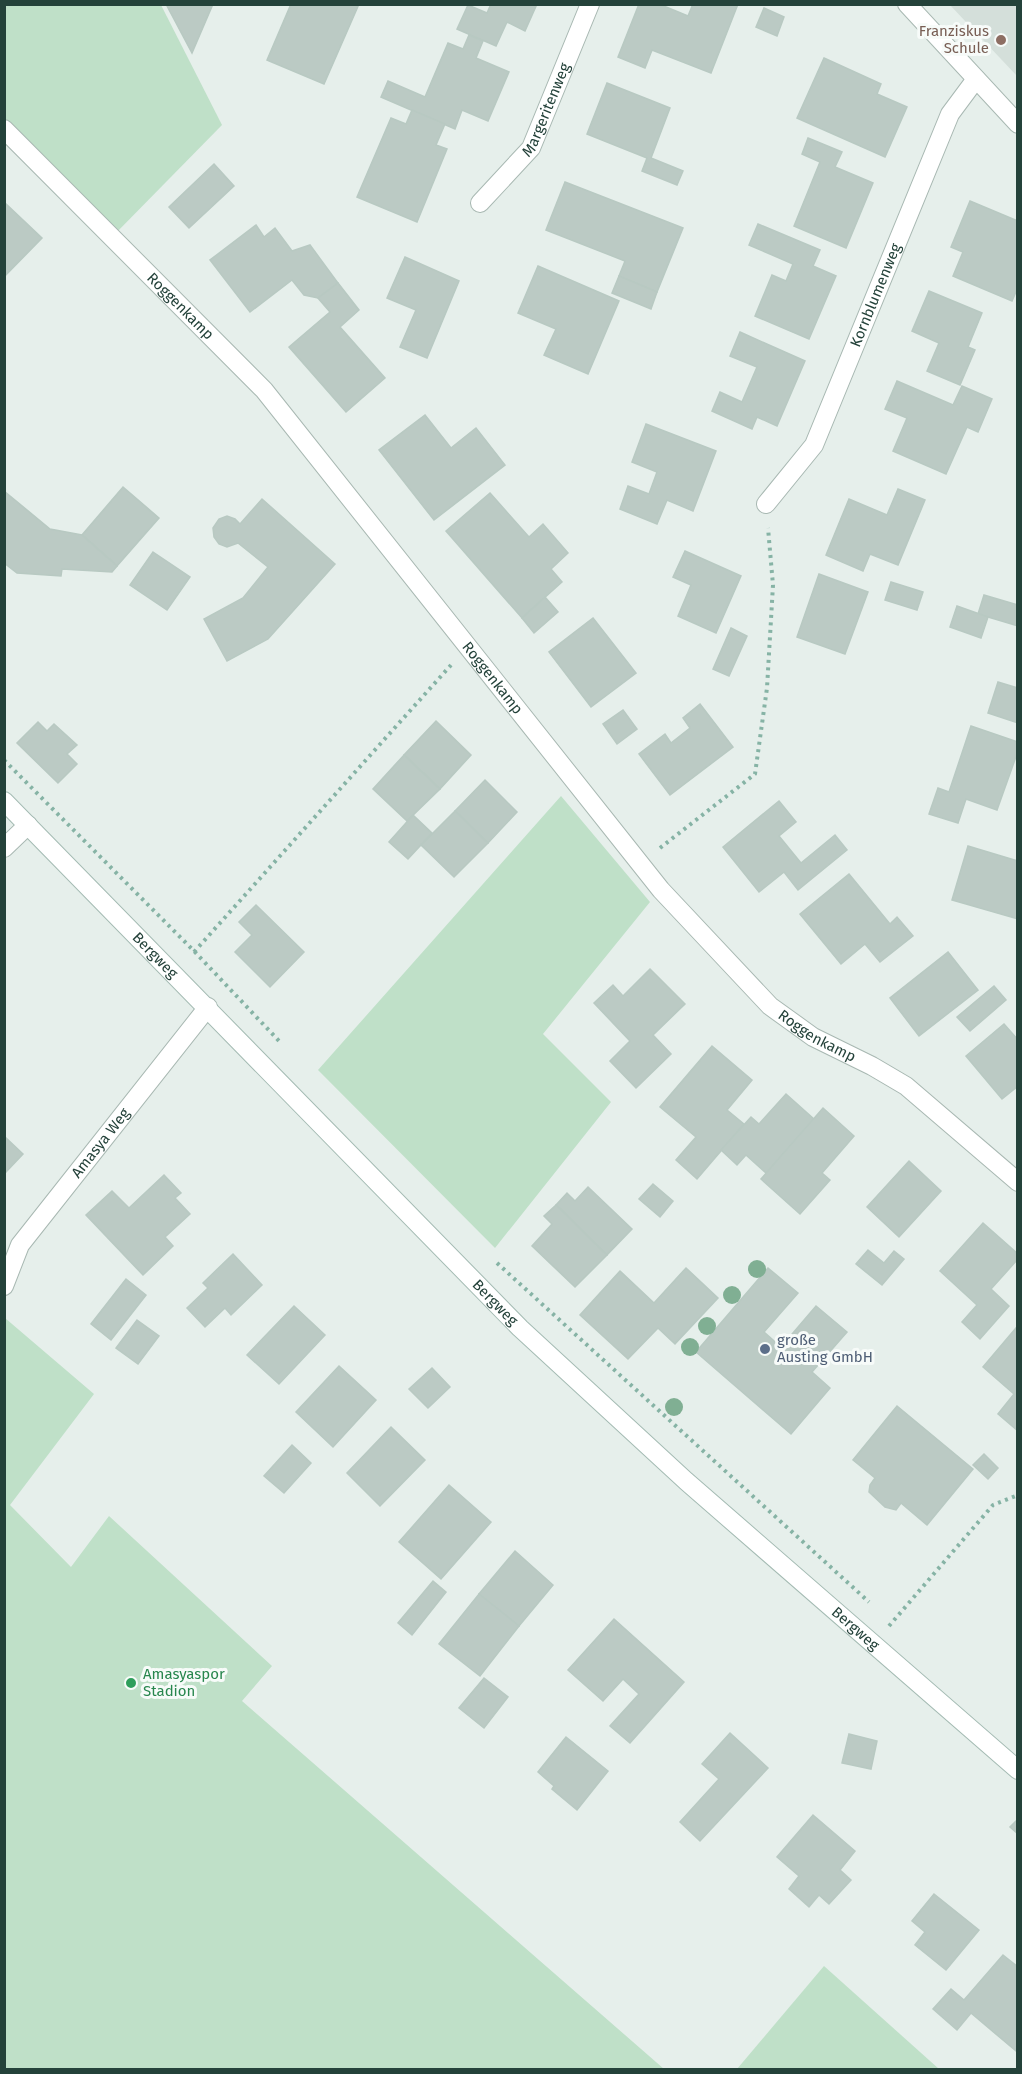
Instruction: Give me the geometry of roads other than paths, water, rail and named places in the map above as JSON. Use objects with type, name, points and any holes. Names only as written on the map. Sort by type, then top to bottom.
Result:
[{"type":"street","name":"Margeritenweg","points":[[480,203],[531,148],[590,4]]},
{"type":"street","points":[[907,4],[1017,124]]},
{"type":"street","name":"Kornblumenweg","points":[[766,504],[814,445],[950,114],[976,79]]},
{"type":"street","name":"Roggenkamp","points":[[4,129],[264,390],[661,890],[770,1006],[813,1037],[872,1066],[906,1086],[1017,1182]]},
{"type":"street","name":"Bergweg","points":[[7,806],[172,974],[208,1007],[520,1328],[686,1481],[1017,1770]]},
{"type":"street","points":[[4,848],[28,825]]},
{"type":"street","name":"Amasya Weg","points":[[4,1286],[21,1245],[208,1007]]},
{"type":"place","name":"Franziskus Schule","points":[[1001,40]]},
{"type":"place","name":"große Austing GmbH","points":[[765,1349]]},
{"type":"place","name":"Amasyaspor Stadion","points":[[131,1683]]}]
